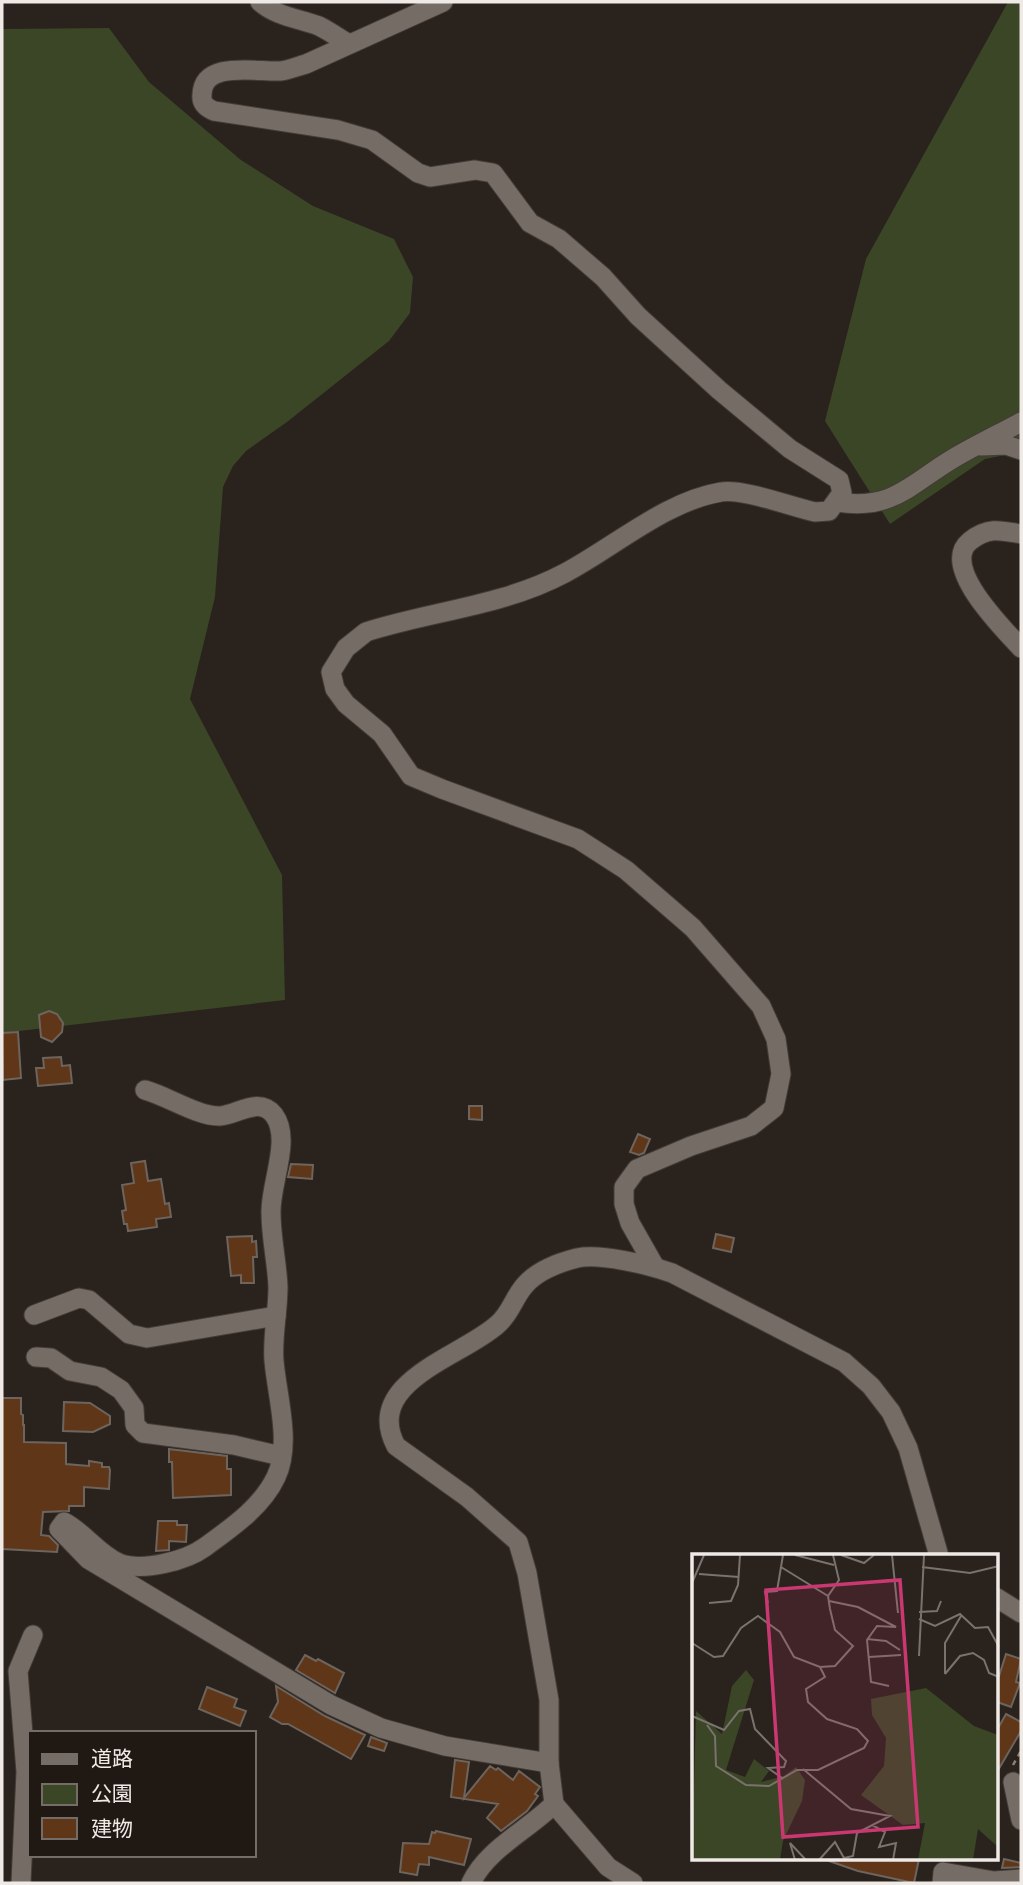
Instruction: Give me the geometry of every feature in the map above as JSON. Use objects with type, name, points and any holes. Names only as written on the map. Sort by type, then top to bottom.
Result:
[{"type":"street","points":[[260,2],[288,18],[318,26],[349,44]]},
{"type":"street","points":[[443,2],[306,64],[284,71],[227,71],[211,75],[203,83],[201,100],[207,108],[214,111],[338,130],[372,140],[418,173],[430,177],[475,170],[493,173],[530,223],[559,239],[603,277],[638,316],[789,449],[839,480],[842,493],[829,511],[815,512],[724,491],[698,498],[673,509],[565,573],[518,593],[366,632],[346,648],[331,673],[335,689],[346,704],[382,734],[411,776],[578,839],[626,870],[693,929],[761,1006],[776,1039],[780,1074],[774,1108],[751,1126],[691,1146],[637,1170],[624,1187],[624,1203],[630,1223],[655,1267]]},
{"type":"street","points":[[837,502],[863,505],[887,500],[911,488],[959,455],[1021,422]]},
{"type":"street","points":[[979,446],[1006,445],[1021,450]]},
{"type":"street","points":[[1021,534],[1000,530],[982,532],[966,545],[961,557],[963,572],[980,600],[1021,648]]},
{"type":"street","points":[[145,1090],[203,1113],[220,1116],[247,1107],[262,1107],[272,1113],[279,1125],[282,1138],[271,1212],[278,1289],[274,1360],[282,1415],[281,1456],[277,1476],[263,1497],[235,1526],[197,1553],[155,1565],[137,1567],[121,1564],[105,1555],[75,1528],[64,1522],[59,1529],[88,1559],[331,1705],[381,1728],[445,1746],[549,1763]]},
{"type":"street","points":[[633,1883],[608,1867],[554,1804],[549,1763],[549,1700],[527,1573],[518,1542],[467,1497],[396,1446],[390,1434],[390,1410],[415,1376],[496,1326],[510,1311],[524,1286],[541,1271],[580,1257],[624,1260],[655,1267],[672,1273],[844,1362],[871,1386],[891,1412],[908,1448],[938,1554]]},
{"type":"street","points":[[34,1315],[79,1298],[89,1300],[129,1334],[148,1338],[275,1316]]},
{"type":"street","points":[[36,1357],[51,1358],[70,1371],[101,1377],[121,1390],[134,1408],[135,1424],[143,1433],[234,1445],[281,1456]]},
{"type":"street","points":[[998,1599],[1021,1613]]},
{"type":"street","points":[[21,1883],[26,1772],[18,1671],[33,1635]]},
{"type":"street","points":[[1013,1782],[1021,1820]]},
{"type":"street","points":[[471,1883],[498,1849],[537,1821],[554,1804]]},
{"type":"street","points":[[942,1883],[943,1872],[994,1881],[1021,1879]]},
{"type":"green space","points":[[1008,2],[1021,2],[1021,452],[985,459],[890,524],[825,421],[866,259]]},
{"type":"green space","points":[[109,28],[149,82],[241,160],[313,206],[394,239],[413,277],[410,313],[389,341],[246,451],[233,466],[223,487],[215,597],[190,699],[282,875],[285,1000],[2,1033],[2,29]]},
{"type":"building","points":[[49,1011],[57,1014],[63,1023],[62,1032],[52,1042],[41,1037],[39,1015]]},
{"type":"building","points":[[18,1032],[21,1078],[3,1080],[2,1033]]},
{"type":"building","points":[[61,1057],[62,1066],[70,1065],[72,1083],[38,1086],[36,1068],[44,1068],[43,1058]]},
{"type":"building","points":[[469,1106],[482,1106],[482,1120],[469,1119]]},
{"type":"building","points":[[638,1134],[650,1139],[644,1153],[639,1155],[630,1152]]},
{"type":"building","points":[[145,1161],[148,1181],[161,1179],[165,1204],[169,1203],[171,1217],[156,1219],[157,1227],[128,1231],[122,1211],[126,1210],[122,1185],[134,1183],[131,1163]]},
{"type":"building","points":[[291,1164],[313,1165],[312,1179],[288,1177]]},
{"type":"building","points":[[716,1234],[734,1238],[731,1252],[713,1248]]},
{"type":"building","points":[[252,1236],[252,1242],[256,1241],[257,1257],[253,1257],[254,1283],[241,1283],[241,1275],[231,1276],[227,1237]]},
{"type":"building","points":[[2,1398],[21,1398],[24,1442],[66,1443],[66,1464],[89,1466],[89,1461],[109,1467],[109,1489],[84,1487],[84,1506],[69,1506],[69,1511],[43,1512],[41,1535],[49,1536],[58,1545],[57,1552],[2,1549]]},
{"type":"building","points":[[64,1402],[90,1403],[110,1416],[110,1424],[93,1432],[63,1431]]},
{"type":"building","points":[[169,1449],[227,1456],[227,1469],[231,1469],[231,1495],[173,1498]]},
{"type":"building","points":[[158,1521],[177,1521],[177,1525],[187,1525],[186,1542],[169,1541],[169,1550],[156,1551]]},
{"type":"building","points":[[1006,1654],[1021,1659],[1016,1682],[1020,1683],[1011,1707],[998,1702],[999,1676]]},
{"type":"building","points":[[305,1655],[344,1673],[335,1693],[296,1670]]},
{"type":"building","points":[[276,1686],[325,1716],[365,1735],[351,1759],[270,1717],[278,1702]]},
{"type":"building","points":[[207,1687],[237,1699],[234,1707],[246,1711],[240,1726],[199,1709]]},
{"type":"building","points":[[1006,1714],[1021,1722],[1021,1731],[998,1770],[998,1728]]},
{"type":"building","points":[[371,1737],[387,1743],[384,1751],[368,1746]]},
{"type":"building","points":[[455,1760],[469,1762],[464,1798],[490,1766],[496,1770],[498,1768],[513,1780],[519,1771],[540,1787],[535,1794],[538,1796],[527,1811],[501,1831],[487,1818],[498,1804],[451,1797]]},
{"type":"building","points":[[432,1832],[471,1839],[464,1865],[429,1857],[429,1865],[419,1864],[417,1875],[400,1872],[403,1843],[429,1844]]},
{"type":"building","points":[[1004,1859],[1021,1863],[1021,1867],[1002,1868]]},
{"type":"building","points":[[919,1860],[914,1883],[858,1871],[829,1861]]}]
